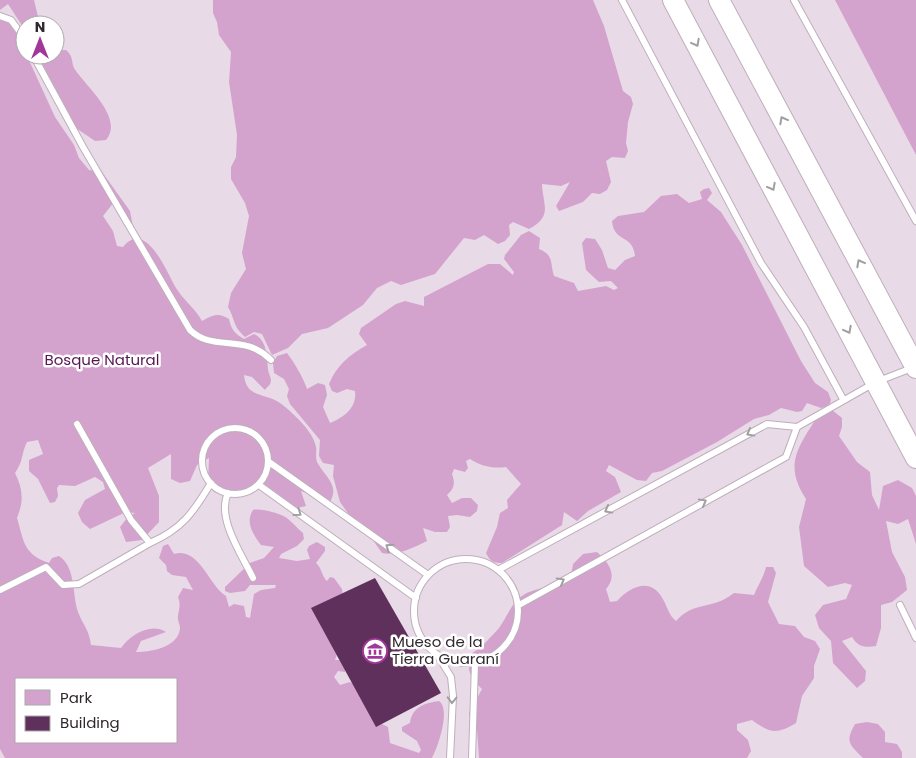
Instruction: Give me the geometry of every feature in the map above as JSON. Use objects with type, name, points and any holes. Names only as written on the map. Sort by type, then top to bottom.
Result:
[{"type":"highway","points":[[673,0],[916,458]]},
{"type":"highway","points":[[720,0],[916,367]]},
{"type":"lane","points":[[622,0],[761,263],[804,328],[843,399]]},
{"type":"lane","points":[[794,0],[916,221]]},
{"type":"lane","points":[[0,16],[11,20],[15,25]]},
{"type":"lane","points":[[38,65],[83,147],[190,330],[197,337],[207,340],[256,347],[271,360]]},
{"type":"lane","points":[[498,570],[767,424],[797,427],[843,399],[876,382],[916,367]]},
{"type":"lane","points":[[77,424],[131,520],[150,543]]},
{"type":"lane","points":[[518,605],[786,457],[797,427]]},
{"type":"lane","points":[[245,429],[262,442],[267,451],[269,462],[266,474],[259,484],[245,493],[228,493],[211,484],[205,475],[203,454],[214,436],[224,430],[245,429]]},
{"type":"lane","points":[[269,462],[428,575]]},
{"type":"lane","points":[[0,590],[46,567],[63,585],[79,584],[150,543],[171,534],[195,510],[211,484]]},
{"type":"lane","points":[[259,484],[416,598]]},
{"type":"lane","points":[[228,493],[225,501],[225,518],[253,578]]},
{"type":"lane","points":[[438,656],[456,663],[475,663],[490,658],[503,649],[513,636],[518,621],[518,605],[515,592],[508,579],[485,562],[462,560],[440,566],[428,575],[416,598],[414,614],[417,630],[426,645],[438,656],[451,677],[453,696],[450,758]]},
{"type":"lane","points":[[900,605],[916,638]]},
{"type":"lane","points":[[472,758],[475,663]]},
{"type":"green space","points":[[0,0],[34,0],[38,15],[15,15],[8,4],[0,10]]},
{"type":"green space","points":[[213,0],[593,0],[604,26],[623,91],[631,97],[633,104],[628,122],[626,143],[628,151],[625,158],[612,157],[606,161],[611,182],[607,190],[600,194],[592,193],[583,202],[559,211],[556,206],[570,182],[561,186],[542,184],[545,204],[544,215],[541,220],[529,229],[513,222],[509,225],[510,235],[505,241],[498,244],[484,235],[475,240],[464,238],[435,274],[401,285],[391,281],[377,288],[363,305],[328,328],[302,334],[288,348],[272,355],[262,334],[254,332],[245,337],[241,333],[228,307],[231,293],[246,269],[242,253],[249,216],[245,203],[231,179],[231,167],[236,157],[237,135],[229,82],[231,52],[219,35],[213,13]]},
{"type":"green space","points":[[835,0],[916,0],[916,155]]},
{"type":"green space","name":"Bosque Natural","points":[[6,18],[11,21],[15,30],[15,65],[31,65],[55,117],[74,145],[79,158],[89,170],[102,172],[130,211],[134,232],[114,202],[103,216],[113,231],[117,246],[123,247],[132,240],[140,239],[148,243],[155,251],[176,288],[202,321],[219,315],[229,319],[232,328],[244,339],[254,334],[262,340],[266,349],[271,382],[265,390],[252,377],[244,375],[248,388],[257,394],[280,403],[307,429],[314,441],[317,462],[330,481],[333,491],[330,502],[301,491],[306,506],[297,508],[261,482],[239,493],[214,492],[208,482],[209,458],[197,465],[190,481],[180,483],[171,479],[171,454],[148,468],[159,496],[159,522],[142,540],[126,542],[120,527],[127,518],[135,513],[126,512],[90,529],[82,522],[78,513],[85,500],[105,489],[103,482],[95,477],[75,486],[59,485],[57,488],[58,496],[55,502],[50,503],[38,479],[29,471],[29,460],[43,454],[38,440],[27,442],[15,473],[22,495],[17,518],[23,540],[29,551],[49,563],[52,558],[59,556],[68,567],[73,581],[78,612],[91,645],[121,648],[141,631],[154,628],[166,632],[141,641],[136,652],[142,652],[163,647],[175,640],[180,628],[178,619],[180,604],[178,597],[183,588],[193,590],[186,577],[172,575],[167,571],[166,565],[159,558],[163,546],[168,544],[174,554],[183,553],[197,561],[214,584],[226,596],[229,607],[234,604],[244,606],[246,617],[250,618],[254,594],[261,590],[275,588],[276,585],[250,585],[245,591],[230,593],[225,591],[225,587],[250,563],[264,558],[274,547],[261,545],[253,533],[250,519],[253,510],[277,513],[285,517],[303,533],[304,539],[297,546],[281,554],[279,558],[297,561],[310,559],[307,550],[309,546],[317,542],[325,547],[325,551],[316,563],[327,581],[330,577],[334,578],[342,589],[343,597],[338,651],[335,660],[342,660],[346,667],[345,672],[338,671],[334,677],[340,685],[350,682],[364,690],[378,722],[388,727],[390,743],[419,753],[421,750],[417,741],[402,731],[402,727],[410,723],[413,713],[420,707],[439,701],[444,712],[444,720],[432,758],[5,758],[0,749],[0,20]]},
{"type":"green space","points":[[65,50],[72,58],[76,71],[108,113],[111,123],[110,132],[106,140],[95,141],[73,126],[43,65],[65,65]]},
{"type":"green space","points":[[709,188],[712,193],[707,200],[721,212],[742,245],[801,361],[815,383],[828,392],[831,400],[829,406],[821,408],[807,403],[802,411],[797,412],[781,408],[769,415],[754,419],[717,442],[662,471],[652,473],[646,481],[637,480],[609,465],[606,471],[615,477],[621,492],[588,511],[577,521],[564,512],[562,525],[502,563],[492,561],[486,553],[497,527],[500,513],[508,508],[507,500],[521,484],[506,467],[496,468],[487,466],[470,459],[466,461],[468,468],[465,472],[454,469],[452,474],[454,485],[447,495],[452,503],[462,498],[471,498],[478,505],[477,511],[470,517],[448,516],[450,527],[447,532],[435,532],[423,528],[427,541],[405,551],[388,554],[382,553],[363,526],[350,516],[340,502],[333,476],[334,465],[323,463],[319,456],[320,440],[290,404],[287,396],[289,389],[284,379],[274,373],[273,363],[277,356],[287,353],[304,380],[307,389],[318,383],[325,385],[327,395],[323,407],[330,423],[340,418],[352,407],[355,397],[355,391],[347,389],[337,393],[332,391],[329,384],[332,377],[344,361],[367,345],[359,334],[361,328],[396,304],[405,301],[424,306],[424,297],[488,264],[500,264],[513,275],[514,272],[504,259],[505,255],[521,235],[529,231],[540,238],[539,249],[544,251],[551,260],[554,276],[574,283],[578,291],[606,286],[614,290],[618,288],[611,281],[599,282],[586,270],[582,243],[586,238],[595,239],[602,250],[608,268],[615,270],[625,260],[635,256],[631,244],[616,233],[612,221],[618,216],[644,212],[661,196],[677,194],[689,203],[702,199],[700,192]]},
{"type":"green space","points":[[821,410],[832,410],[842,418],[839,436],[857,462],[870,472],[872,495],[879,510],[883,486],[898,480],[912,488],[916,496],[916,544],[908,519],[898,524],[886,521],[892,552],[905,577],[907,590],[892,602],[881,605],[881,628],[876,646],[862,646],[852,637],[842,641],[866,671],[865,681],[857,688],[833,663],[831,641],[819,628],[815,615],[823,605],[846,599],[852,585],[845,583],[828,587],[804,566],[799,527],[806,499],[795,474],[795,463],[801,443]]},
{"type":"green space","points":[[597,552],[605,560],[612,574],[610,584],[606,589],[610,602],[617,601],[635,588],[648,586],[659,593],[676,621],[690,610],[726,599],[734,593],[754,595],[766,567],[773,567],[776,573],[768,602],[779,624],[795,626],[804,637],[815,641],[820,649],[814,666],[814,678],[802,696],[796,723],[778,731],[764,728],[752,720],[737,724],[737,730],[748,740],[751,751],[747,758],[479,758],[477,730],[471,724],[469,713],[482,689],[470,673],[471,654],[499,628],[520,597],[532,591],[562,582],[571,572],[573,564],[583,554]]},
{"type":"green space","points":[[867,722],[878,724],[885,732],[885,742],[897,744],[902,752],[902,758],[863,758],[858,753],[850,742],[850,735],[855,724]]},
{"type":"building","name":"Mueso de la Tierra Guaraní","points":[[375,578],[441,693],[376,727],[311,608]]},
{"type":"place","name":"Mueso de la Tierra Guaraní","points":[[375,651]]}]
